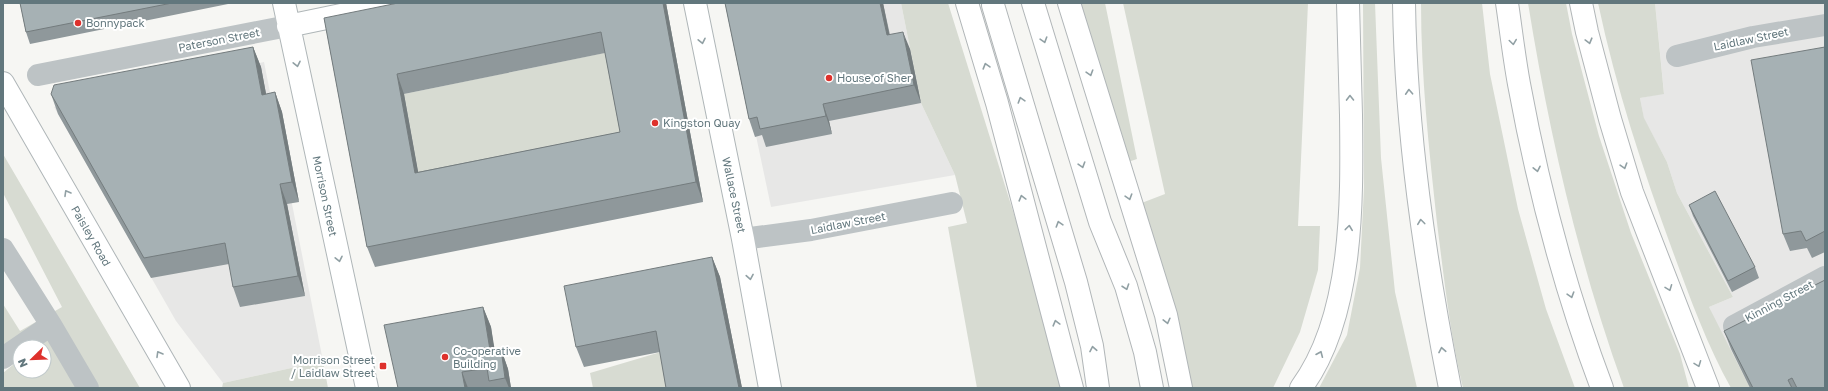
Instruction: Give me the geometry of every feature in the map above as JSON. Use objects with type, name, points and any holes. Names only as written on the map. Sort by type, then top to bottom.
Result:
[{"type":"main road","name":"Morrison Street","points":[[284,3],[367,388]]},
{"type":"main road","name":"Paterson Street","points":[[288,26],[399,3]]},
{"type":"main road","name":"Wallace Street","points":[[694,3],[743,239],[770,388]]},
{"type":"main road","points":[[967,3],[997,103],[1072,388]]},
{"type":"main road","points":[[1033,3],[1100,222],[1126,286],[1145,352],[1152,388]]},
{"type":"main road","points":[[1069,3],[1166,315],[1181,388]]},
{"type":"main road","points":[[1301,388],[1318,360],[1330,331],[1340,293],[1346,256],[1351,207],[1348,3]]},
{"type":"main road","points":[[1404,3],[1411,121],[1420,221],[1435,312],[1450,388]]},
{"type":"main road","points":[[1507,3],[1519,84],[1542,194],[1586,346],[1602,388]]},
{"type":"main road","points":[[1581,3],[1608,112],[1632,192],[1708,388]]},
{"type":"main road","points":[[992,5],[1076,282],[1092,346],[1098,388]]},
{"type":"main road","name":"Paisley Road","points":[[3,83],[179,388]]},
{"type":"street","name":"Laidlaw Street","points":[[1677,56],[1754,37],[1825,25]]},
{"type":"street","name":"Paterson Street","points":[[38,75],[288,26]]},
{"type":"street","name":"Laidlaw Street","points":[[743,239],[811,230],[952,203]]},
{"type":"street","points":[[3,249],[51,325],[88,388]]},
{"type":"street","name":"Kinning Street","points":[[1734,326],[1825,278]]},
{"type":"street","points":[[3,358],[51,325]]},
{"type":"shaded area","name":"House of Sher","points":[[728,3],[901,3],[921,103],[955,175],[771,207]]},
{"type":"shaded area","points":[[901,3],[948,3],[1032,272],[1061,388],[977,388],[948,227],[967,223],[955,175],[921,103]]},
{"type":"shaded area","points":[[1080,3],[1105,3],[1137,159],[1128,162]]},
{"type":"shaded area","points":[[1123,3],[1308,3],[1298,226],[1320,226],[1318,270],[1300,332],[1273,388],[1191,388],[1139,204],[1165,194]]},
{"type":"shaded area","points":[[1363,3],[1375,3],[1381,158],[1395,292],[1417,388],[1319,388],[1347,335],[1360,268],[1364,188]]},
{"type":"shaded area","points":[[1421,3],[1482,3],[1490,74],[1518,209],[1546,309],[1575,388],[1463,388],[1458,368],[1445,285],[1428,141],[1421,31]]},
{"type":"shaded area","points":[[1528,3],[1566,3],[1572,34],[1599,136],[1631,233],[1680,354],[1689,388],[1624,388],[1593,294],[1567,198],[1536,52]]},
{"type":"shaded area","points":[[1598,3],[1655,3],[1664,94],[1640,98],[1644,118],[1667,162],[1677,193],[1733,297],[1709,307],[1750,388],[1731,388],[1714,355],[1692,304],[1631,129],[1613,66]]},
{"type":"shaded area","points":[[1655,3],[1825,3],[1825,388],[1742,388],[1709,307],[1733,297],[1677,193],[1667,162],[1644,119],[1640,98],[1664,93]]},
{"type":"shaded area","points":[[609,52],[628,152],[422,193],[404,94]]},
{"type":"shaded area","points":[[264,62],[323,361],[223,383],[176,321],[54,107]]},
{"type":"shaded area","points":[[3,154],[140,388],[3,388],[3,373],[12,366],[12,379],[52,379],[52,339],[12,339],[12,361],[3,348],[3,304],[20,331],[62,307],[3,193]]},
{"type":"shaded area","points":[[664,351],[670,388],[593,388],[590,373]]},
{"type":"shaded area","points":[[323,361],[328,388],[222,388],[223,383]]},
{"type":"building","points":[[20,3],[172,3],[26,32]]},
{"type":"building","name":"Kingston Quay","points":[[398,3],[663,3],[696,182],[367,247],[324,18]],"holes":[[[601,32],[620,132],[415,173],[397,74]]]},
{"type":"building","name":"House of Sher","points":[[725,3],[880,3],[887,35],[903,32],[914,85],[823,104],[826,116],[760,129],[757,117],[749,119]]},
{"type":"building","points":[[253,47],[262,95],[275,92],[292,182],[280,184],[298,276],[233,287],[225,243],[144,258],[51,94],[54,85]]},
{"type":"building","points":[[1825,47],[1825,231],[1806,241],[1801,231],[1783,234],[1751,60]]},
{"type":"building","points":[[1715,191],[1755,267],[1728,281],[1689,205]]},
{"type":"building","points":[[712,257],[739,388],[666,388],[656,331],[576,347],[564,286]]},
{"type":"building","points":[[1825,280],[1825,388],[1797,388],[1792,378],[1788,380],[1792,388],[1753,388],[1724,331]]},
{"type":"building","name":"Co-operative Building","points":[[483,307],[490,350],[501,349],[505,378],[489,381],[487,368],[462,372],[465,388],[398,388],[384,325]]},
{"type":"place","name":"Bonnypack","points":[[78,23]]},
{"type":"place","name":"House of Sher","points":[[829,78]]},
{"type":"place","name":"Kingston Quay","points":[[655,123]]},
{"type":"place","name":"Co-operative Building","points":[[445,357]]},
{"type":"place","name":"Morrison Street / Laidlaw Street","points":[[383,366]]}]
